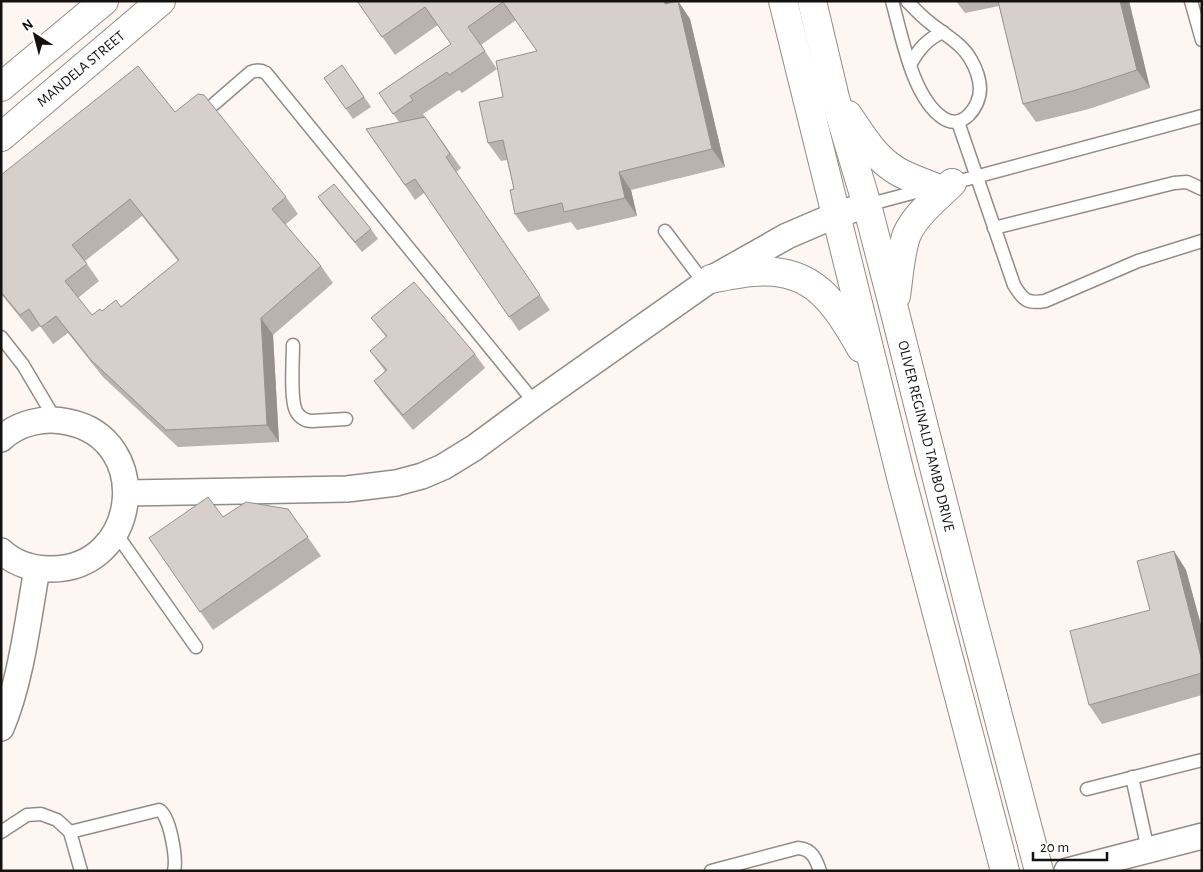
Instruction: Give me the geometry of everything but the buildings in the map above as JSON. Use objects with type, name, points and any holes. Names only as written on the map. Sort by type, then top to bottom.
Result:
[{"type":"main road","points":[[1,87],[104,1]]},
{"type":"main road","name":"MANDELA STREET","points":[[1,136],[161,1]]},
{"type":"main road","points":[[783,1],[901,477],[1005,871]]},
{"type":"main road","name":"OLIVER REGINALD TAMBO DRIVE","points":[[812,1],[835,98],[867,205],[1038,871]]},
{"type":"main road","points":[[835,98],[868,144],[886,164],[898,172],[954,182]]},
{"type":"main road","points":[[894,309],[903,248],[908,234],[919,216],[954,182]]},
{"type":"main road","points":[[708,281],[754,271],[794,276],[810,283],[832,302],[877,376]]},
{"type":"street","points":[[127,493],[347,489],[396,483],[443,467],[474,448],[708,281],[766,246],[867,205]]},
{"type":"street","points":[[1,551],[20,563],[37,569],[64,569],[89,560],[110,542],[116,532],[123,519],[127,493],[123,471],[113,451],[97,434],[78,424],[55,419],[30,422],[3,433]]},
{"type":"street","points":[[1,728],[7,714],[22,656],[37,569]]},
{"type":"street","points":[[1067,871],[1202,836]]},
{"type":"lane","points":[[892,1],[910,64],[922,94],[944,118],[958,122],[964,119],[979,99],[978,76],[970,58],[962,48],[907,1]]},
{"type":"lane","points":[[1191,1],[1202,40]]},
{"type":"lane","points":[[910,64],[921,48],[943,32]]},
{"type":"lane","points":[[214,104],[251,72],[262,70],[266,73],[535,403]]},
{"type":"lane","points":[[867,205],[1202,116]]},
{"type":"lane","points":[[958,122],[954,182],[994,228],[1014,285],[1021,296],[1027,300],[1035,302],[1045,301],[1138,262],[1202,241]]},
{"type":"lane","points":[[994,228],[1174,182],[1187,182],[1202,188]]},
{"type":"lane","points":[[665,231],[708,281]]},
{"type":"lane","points":[[1,337],[23,365],[55,419]]},
{"type":"lane","points":[[293,345],[294,402],[298,414],[306,421],[346,419]]},
{"type":"lane","points":[[116,532],[196,647]]},
{"type":"lane","points":[[1087,789],[1202,760]]},
{"type":"lane","points":[[1132,777],[1148,850]]},
{"type":"lane","points":[[70,832],[159,810],[165,814],[170,829],[176,859],[174,871]]},
{"type":"lane","points":[[1,832],[27,815],[41,814],[57,820],[70,832],[81,871]]},
{"type":"lane","points":[[711,871],[803,848],[813,854],[820,871]]}]
